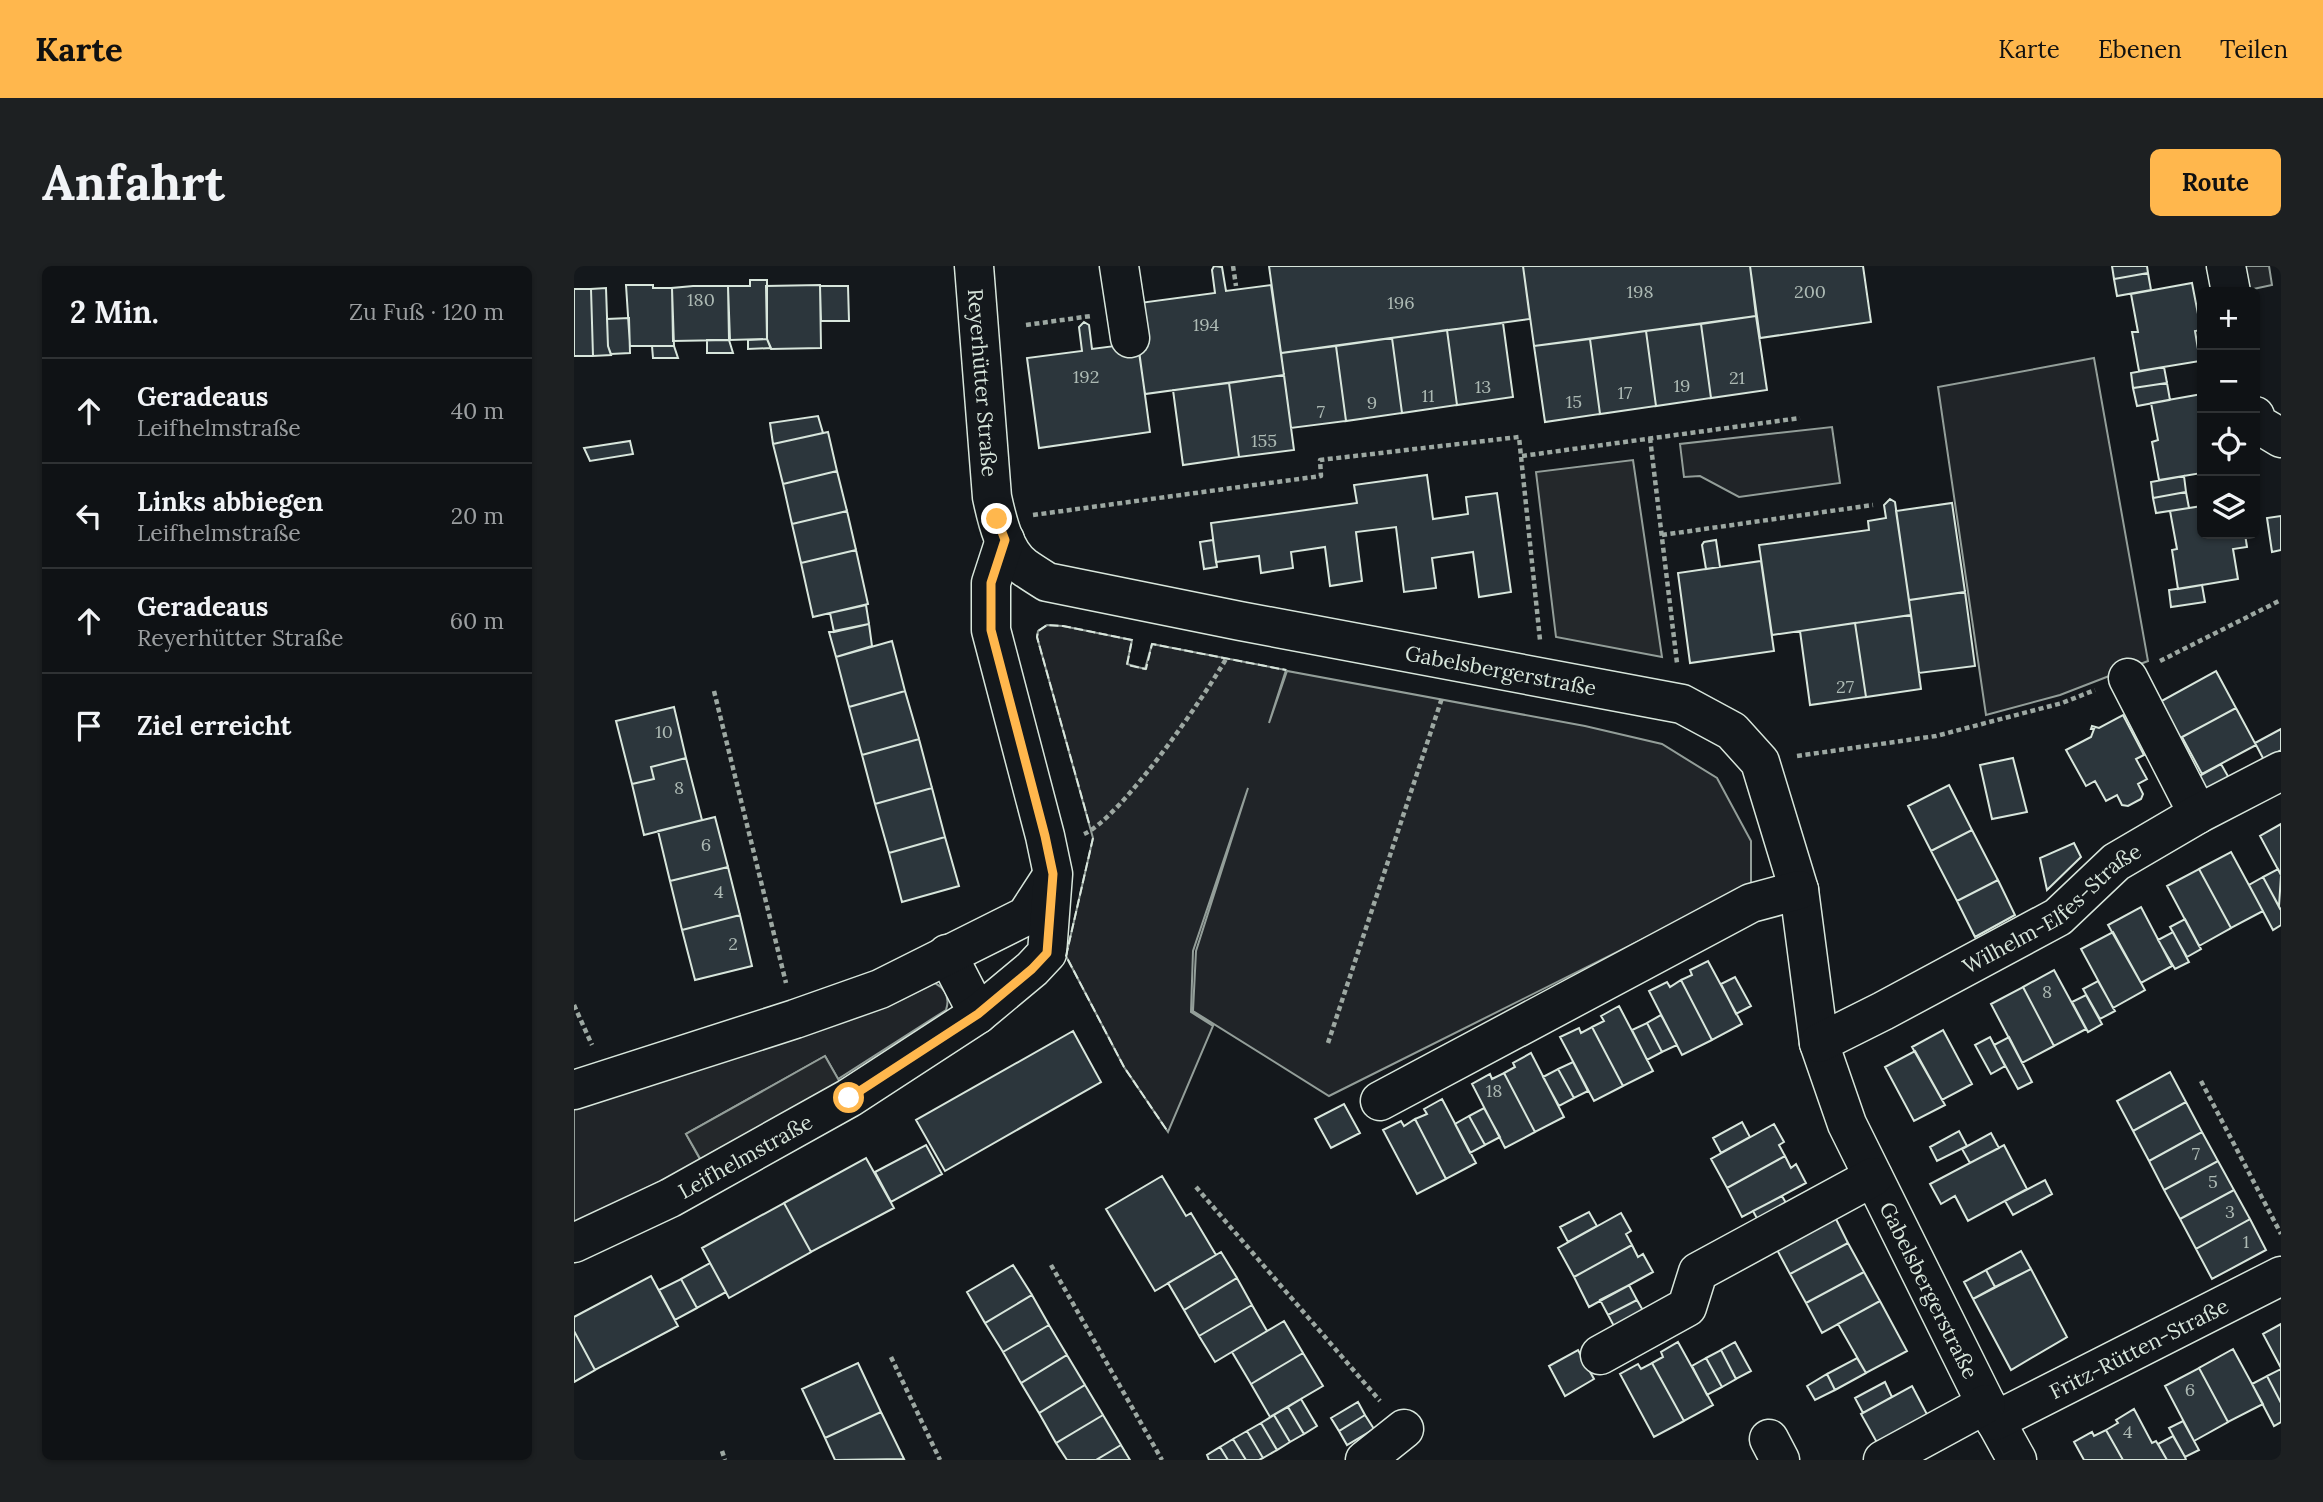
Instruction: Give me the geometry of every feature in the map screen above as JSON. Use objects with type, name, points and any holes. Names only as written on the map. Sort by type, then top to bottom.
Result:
[{"type":"street","name":"Reyerhütter Straße","points":[[974,266],[992,497],[1001,530],[1021,565],[1047,582],[1090,592]]},
{"type":"street","points":[[1119,266],[1130,338]]},
{"type":"street","points":[[2226,266],[2230,287]]},
{"type":"street","points":[[2260,425],[2281,438]]},
{"type":"street","name":"Reyerhütter Straße","points":[[1001,530],[991,583],[991,630],[1049,853]]},
{"type":"street","name":"Gabelsbergerstraße","points":[[1090,592],[1682,704],[1732,731],[1760,762],[1799,890],[1819,1043],[1846,1124],[2017,1460]]},
{"type":"street","points":[[2128,678],[2198,814]]},
{"type":"street","name":"Wilhelm-Elfes-Straße","points":[[1819,1043],[2059,917],[2116,862],[2198,814],[2281,771]]},
{"type":"street","points":[[590,1084],[880,989],[1026,916],[1049,853]]},
{"type":"street","name":"Leifhelmstraße","points":[[574,1243],[670,1198],[839,1103],[978,1014],[1047,953],[1049,853]]},
{"type":"street","points":[[1380,1101],[1751,903],[1799,890]]},
{"type":"street","points":[[947,954],[978,1014]]},
{"type":"street","name":"Gabelsbergerstraße","points":[[1600,1355],[1686,1307],[1698,1272],[1872,1177]]},
{"type":"street","name":"Fritz-Rütten-Straße","points":[[1991,1412],[2281,1276]]},
{"type":"street","name":"Gabelsbergerstraße","points":[[1883,1460],[1991,1412]]},
{"type":"street","points":[[1365,1460],[1404,1429]]},
{"type":"path","points":[[1233,266],[1236,286]]},
{"type":"path","points":[[1026,325],[1094,315]]},
{"type":"path","points":[[1521,456],[1800,418]]},
{"type":"path","points":[[1001,530],[1321,475],[1320,460],[1519,437],[1544,679]]},
{"type":"path","points":[[1650,438],[1682,704]]},
{"type":"path","points":[[1662,535],[1873,505]]},
{"type":"path","points":[[1760,762],[1936,736],[2062,703],[2128,678],[2281,600]]},
{"type":"path","points":[[1049,853],[1089,832],[1128,794],[1189,715],[1227,658],[1240,621]]},
{"type":"path","points":[[1328,1043],[1454,660]]},
{"type":"path","points":[[714,691],[795,1019]]},
{"type":"path","points":[[574,1004],[590,1084]]},
{"type":"path","points":[[2201,1081],[2281,1234]]},
{"type":"path","points":[[1196,1187],[1404,1429]]},
{"type":"path","points":[[1051,1265],[1162,1460]]},
{"type":"path","points":[[891,1357],[940,1460]]},
{"type":"path","points":[[722,1451],[725,1460]]},
{"type":"shaded area","points":[[2239,266],[2269,266],[2272,285],[2243,287]]},
{"type":"shaded area","points":[[2094,358],[2148,661],[2060,695],[1986,715],[1938,387]]},
{"type":"shaded area","points":[[1832,427],[1840,483],[1739,497],[1700,476],[1684,477],[1680,444]]},
{"type":"shaded area","points":[[1633,460],[1662,657],[1556,637],[1536,472]]},
{"type":"shaded area","points":[[1047,625],[1132,640],[1127,664],[1145,669],[1152,644],[1286,670],[1269,723],[1287,671],[1585,726],[1662,744],[1717,778],[1751,841],[1751,885],[1329,1096],[1193,1011],[1196,951],[1248,788],[1193,951],[1191,1012],[1213,1026],[1168,1132],[1124,1067],[1066,956],[1093,838],[1037,637],[1038,631]]},
{"type":"shaded area","points":[[935,983],[946,994],[946,1010],[838,1079],[825,1056],[686,1134],[701,1161],[574,1224],[574,1105]]},
{"type":"shaded area","points":[[825,1056],[849,1098],[710,1176],[686,1134]]},
{"type":"building","points":[[1214,266],[1222,267],[1226,291],[1271,285],[1284,375],[1145,394],[1132,304],[1215,293],[1212,270]]},
{"type":"building","points":[[1269,266],[1523,266],[1530,319],[1281,353]]},
{"type":"building","points":[[1523,266],[1750,266],[1756,316],[1534,346]]},
{"type":"building","points":[[1750,266],[1863,266],[1871,322],[1760,338]]},
{"type":"building","points":[[2112,266],[2147,266],[2148,273],[2114,279]]},
{"type":"building","points":[[2148,273],[2151,290],[2117,296],[2114,279]]},
{"type":"building","points":[[750,280],[767,280],[767,339],[730,340],[728,286],[750,286]]},
{"type":"building","points":[[2192,283],[2197,309],[2197,361],[2139,371],[2132,332],[2138,332],[2131,294]]},
{"type":"building","points":[[626,285],[672,288],[674,346],[630,346]]},
{"type":"building","points":[[820,285],[821,348],[771,349],[767,339],[766,286]]},
{"type":"building","points":[[728,286],[729,340],[673,341],[672,288]]},
{"type":"building","points":[[820,286],[848,286],[849,321],[821,321]]},
{"type":"building","points":[[606,288],[608,346],[611,355],[593,356],[591,289]]},
{"type":"building","points":[[574,289],[591,289],[593,356],[574,356]]},
{"type":"building","points":[[1756,316],[1767,390],[1711,398],[1701,324]]},
{"type":"building","points":[[629,318],[630,353],[611,354],[607,319]]},
{"type":"building","points":[[1084,322],[1089,325],[1092,349],[1138,343],[1150,432],[1039,448],[1027,358],[1082,351],[1079,327]]},
{"type":"building","points":[[1503,323],[1513,397],[1457,405],[1447,330]]},
{"type":"building","points":[[1701,324],[1711,398],[1656,406],[1646,331]]},
{"type":"building","points":[[1447,330],[1457,405],[1402,413],[1392,338]]},
{"type":"building","points":[[1646,331],[1656,406],[1600,414],[1590,339]]},
{"type":"building","points":[[1392,338],[1402,413],[1346,421],[1336,346]]},
{"type":"building","points":[[767,339],[771,348],[748,349],[748,340]]},
{"type":"building","points":[[1590,339],[1600,414],[1545,422],[1534,346]]},
{"type":"building","points":[[707,340],[729,340],[733,353],[707,353]]},
{"type":"building","points":[[652,346],[674,346],[678,358],[653,358]]},
{"type":"building","points":[[1336,346],[1346,421],[1291,428],[1281,353]]},
{"type":"building","points":[[2164,367],[2167,383],[2133,388],[2131,373]]},
{"type":"building","points":[[1284,375],[1294,450],[1239,457],[1229,383]]},
{"type":"building","points":[[1229,383],[1239,457],[1183,465],[1173,390]]},
{"type":"building","points":[[2167,383],[2170,400],[2137,406],[2133,388]]},
{"type":"building","points":[[2197,395],[2197,474],[2159,480],[2152,442],[2158,440],[2151,403]]},
{"type":"building","points":[[818,416],[823,433],[773,444],[770,423]]},
{"type":"building","points":[[828,432],[837,471],[783,484],[773,444]]},
{"type":"building","points":[[630,441],[633,454],[590,461],[584,448]]},
{"type":"building","points":[[837,471],[847,511],[792,524],[783,484]]},
{"type":"building","points":[[1427,475],[1433,519],[1468,514],[1466,497],[1497,493],[1511,592],[1479,597],[1473,552],[1432,558],[1436,588],[1404,592],[1396,527],[1356,532],[1362,581],[1330,586],[1325,547],[1291,552],[1293,568],[1261,573],[1259,556],[1216,562],[1211,523],[1357,503],[1354,485]]},
{"type":"building","points":[[2184,476],[2186,492],[2153,498],[2151,482]]},
{"type":"building","points":[[2186,492],[2189,508],[2156,513],[2153,498]]},
{"type":"building","points":[[1890,499],[1895,502],[1911,615],[1772,635],[1759,545],[1869,530],[1868,521],[1886,518],[1884,505]]},
{"type":"building","points":[[1952,503],[1965,592],[1909,600],[1896,511]]},
{"type":"building","points":[[2197,507],[2197,539],[2246,539],[2247,547],[2233,549],[2238,579],[2178,589],[2172,550],[2177,549],[2170,511]]},
{"type":"building","points":[[847,511],[856,550],[801,563],[792,524]]},
{"type":"building","points":[[2281,516],[2281,550],[2272,552],[2267,518]]},
{"type":"building","points":[[1213,540],[1217,567],[1204,569],[1200,542]]},
{"type":"building","points":[[1716,540],[1720,567],[1706,569],[1702,545],[1704,542]]},
{"type":"building","points":[[856,550],[868,604],[813,617],[801,563]]},
{"type":"building","points":[[1761,561],[1774,651],[1690,663],[1678,573]]},
{"type":"building","points":[[2202,585],[2205,602],[2171,607],[2169,590]]},
{"type":"building","points":[[1965,592],[1975,666],[1919,673],[1909,600]]},
{"type":"building","points":[[866,605],[869,624],[834,632],[830,613]]},
{"type":"building","points":[[1911,615],[1921,689],[1866,697],[1855,623]]},
{"type":"building","points":[[1855,623],[1866,697],[1810,705],[1800,631]]},
{"type":"building","points":[[869,624],[872,646],[836,657],[829,632]]},
{"type":"building","points":[[892,641],[905,691],[849,707],[836,657]]},
{"type":"building","points":[[2216,671],[2236,708],[2177,740],[2158,703]]},
{"type":"building","points":[[905,691],[919,739],[862,755],[849,707]]},
{"type":"building","points":[[674,707],[686,758],[651,767],[654,779],[632,784],[616,721]]},
{"type":"building","points":[[2236,708],[2256,745],[2202,774],[2182,737]]},
{"type":"building","points":[[2123,715],[2144,755],[2136,759],[2147,779],[2138,784],[2143,794],[2141,799],[2128,806],[2122,805],[2117,795],[2106,801],[2095,781],[2086,786],[2066,750],[2091,737],[2094,729],[2091,729],[2092,726],[2099,728]]},
{"type":"building","points":[[2281,729],[2281,750],[2264,760],[2255,743]]},
{"type":"building","points":[[919,739],[932,788],[875,804],[862,755]]},
{"type":"building","points":[[686,758],[702,820],[644,835],[632,784],[654,779],[651,767]]},
{"type":"building","points":[[2013,758],[2027,812],[1992,819],[1980,765]]},
{"type":"building","points":[[2221,764],[2229,778],[2200,794],[2192,780]]},
{"type":"building","points":[[1949,785],[1972,830],[1931,851],[1908,806]]},
{"type":"building","points":[[932,788],[945,837],[889,853],[875,804]]},
{"type":"building","points":[[715,817],[728,867],[670,881],[658,831]]},
{"type":"building","points":[[2281,824],[2281,875],[2260,836]]},
{"type":"building","points":[[1972,830],[1998,880],[1957,901],[1931,851]]},
{"type":"building","points":[[945,837],[959,886],[902,902],[889,853]]},
{"type":"building","points":[[2074,843],[2081,857],[2047,890],[2040,858]]},
{"type":"building","points":[[2231,852],[2263,911],[2231,928],[2199,869]]},
{"type":"building","points":[[728,867],[740,915],[682,930],[670,881]]},
{"type":"building","points":[[2199,869],[2231,928],[2199,946],[2167,886]]},
{"type":"building","points":[[2278,869],[2281,875],[2279,907],[2263,877]]},
{"type":"building","points":[[2263,877],[2281,910],[2281,925],[2273,930],[2249,885]]},
{"type":"building","points":[[1998,880],[2015,915],[1975,937],[1957,901]]},
{"type":"building","points":[[2141,907],[2172,966],[2141,983],[2108,925]]},
{"type":"building","points":[[740,915],[752,966],[695,980],[682,930]]},
{"type":"building","points":[[2185,919],[2201,949],[2187,957],[2170,927]]},
{"type":"building","points":[[2113,932],[2145,990],[2113,1008],[2081,949]]},
{"type":"building","points":[[2173,932],[2189,962],[2175,969],[2158,940]]},
{"type":"building","points":[[1708,961],[1742,1024],[1712,1040],[1681,980],[1692,975],[1690,970]]},
{"type":"building","points":[[2054,970],[2086,1029],[2054,1046],[2023,987]]},
{"type":"building","points":[[1735,977],[1751,1006],[1736,1014],[1721,984]]},
{"type":"building","points":[[1681,980],[1712,1040],[1682,1055],[1649,991],[1667,982],[1670,987]]},
{"type":"building","points":[[2098,981],[2115,1011],[2100,1019],[2083,989]]},
{"type":"building","points":[[2023,987],[2054,1046],[2022,1063],[1991,1004]]},
{"type":"building","points":[[2086,995],[2102,1024],[2088,1032],[2072,1002]]},
{"type":"building","points":[[1619,1006],[1653,1071],[1623,1086],[1592,1027],[1604,1021],[1601,1016]]},
{"type":"building","points":[[1661,1015],[1677,1045],[1662,1052],[1647,1023]]},
{"type":"building","points":[[1647,1023],[1662,1052],[1647,1060],[1632,1030]]},
{"type":"building","points":[[1592,1027],[1623,1086],[1594,1101],[1560,1037],[1579,1028],[1581,1033]]},
{"type":"building","points":[[1943,1030],[1972,1084],[1942,1100],[1912,1047]]},
{"type":"building","points":[[1073,1031],[1101,1082],[945,1171],[916,1120]]},
{"type":"building","points":[[1990,1037],[2005,1066],[1991,1074],[1975,1045]]},
{"type":"building","points":[[2009,1037],[2032,1082],[2018,1089],[1994,1045]]},
{"type":"building","points":[[1915,1051],[1945,1105],[1914,1121],[1885,1067]]},
{"type":"building","points":[[1531,1053],[1564,1117],[1535,1132],[1504,1073],[1515,1067],[1513,1063]]},
{"type":"building","points":[[1573,1062],[1588,1091],[1574,1098],[1558,1069]]},
{"type":"building","points":[[1558,1069],[1574,1098],[1559,1106],[1543,1077]]},
{"type":"building","points":[[2170,1072],[2186,1102],[2133,1131],[2117,1101]]},
{"type":"building","points":[[1504,1073],[1535,1132],[1505,1148],[1472,1084],[1490,1074],[1492,1079]]},
{"type":"building","points":[[1442,1099],[1476,1163],[1446,1179],[1415,1119],[1427,1114],[1424,1109]]},
{"type":"building","points":[[2186,1102],[2202,1132],[2149,1161],[2133,1131]]},
{"type":"building","points":[[1344,1104],[1360,1133],[1331,1148],[1315,1119]]},
{"type":"building","points":[[1484,1108],[1500,1137],[1485,1145],[1469,1116]]},
{"type":"building","points":[[1469,1116],[1485,1145],[1470,1153],[1455,1124]]},
{"type":"building","points":[[1415,1119],[1446,1179],[1417,1194],[1383,1130],[1401,1121],[1404,1126]]},
{"type":"building","points":[[1742,1122],[1750,1137],[1721,1153],[1713,1138]]},
{"type":"building","points":[[1774,1124],[1784,1142],[1779,1145],[1785,1156],[1727,1188],[1711,1159]]},
{"type":"building","points":[[1959,1131],[1967,1146],[1937,1161],[1930,1147]]},
{"type":"building","points":[[2202,1132],[2218,1161],[2164,1190],[2149,1161]]},
{"type":"building","points":[[1991,1133],[1999,1148],[1970,1163],[1962,1149]]},
{"type":"building","points":[[926,1145],[942,1174],[891,1202],[875,1172]]},
{"type":"building","points":[[2004,1145],[2027,1189],[1968,1221],[1955,1196],[1941,1204],[1930,1184]]},
{"type":"building","points":[[1785,1156],[1791,1168],[1796,1164],[1806,1183],[1742,1217],[1727,1188]]},
{"type":"building","points":[[866,1158],[894,1208],[811,1252],[784,1203]]},
{"type":"building","points":[[2218,1161],[2234,1190],[2180,1219],[2164,1190]]},
{"type":"building","points":[[1162,1176],[1186,1216],[1191,1213],[1216,1255],[1155,1291],[1106,1209]]},
{"type":"building","points":[[2045,1180],[2052,1194],[2013,1215],[2005,1201]]},
{"type":"building","points":[[2234,1190],[2250,1219],[2196,1249],[2180,1219]]},
{"type":"building","points":[[1782,1196],[1790,1210],[1761,1226],[1753,1211]]},
{"type":"building","points":[[784,1203],[811,1252],[729,1298],[702,1248]]},
{"type":"building","points":[[1589,1212],[1597,1226],[1568,1242],[1560,1227]]},
{"type":"building","points":[[1621,1213],[1631,1231],[1626,1234],[1632,1245],[1574,1277],[1558,1248]]},
{"type":"building","points":[[1833,1213],[1848,1243],[1790,1274],[1774,1244]]},
{"type":"building","points":[[2250,1219],[2266,1250],[2212,1279],[2196,1249]]},
{"type":"building","points":[[1848,1243],[1864,1272],[1806,1303],[1790,1274]]},
{"type":"building","points":[[1632,1245],[1638,1257],[1643,1254],[1653,1272],[1589,1307],[1574,1277]]},
{"type":"building","points":[[2021,1251],[2031,1269],[1995,1287],[1986,1270]]},
{"type":"building","points":[[1221,1252],[1237,1278],[1184,1310],[1168,1283]]},
{"type":"building","points":[[710,1263],[726,1292],[697,1308],[681,1279]]},
{"type":"building","points":[[1013,1265],[1032,1295],[985,1323],[967,1292]]},
{"type":"building","points":[[2031,1269],[2067,1337],[2011,1370],[1973,1299]]},
{"type":"building","points":[[1986,1270],[1995,1287],[1973,1299],[1964,1282]]},
{"type":"building","points":[[1864,1272],[1880,1301],[1822,1333],[1806,1303]]},
{"type":"building","points":[[651,1276],[678,1326],[595,1370],[574,1331],[574,1317]]},
{"type":"building","points":[[1237,1278],[1252,1305],[1199,1336],[1184,1310]]},
{"type":"building","points":[[681,1279],[697,1308],[675,1320],[659,1290]]},
{"type":"building","points":[[1629,1285],[1637,1300],[1608,1315],[1600,1300]]},
{"type":"building","points":[[1032,1295],[1049,1325],[1003,1352],[985,1323]]},
{"type":"building","points":[[1637,1300],[1645,1314],[1616,1330],[1608,1315]]},
{"type":"building","points":[[1880,1301],[1907,1351],[1866,1373],[1838,1324]]},
{"type":"building","points":[[1252,1305],[1267,1331],[1215,1362],[1199,1336]]},
{"type":"building","points":[[1284,1321],[1303,1353],[1251,1384],[1232,1352]]},
{"type":"building","points":[[2281,1324],[2281,1368],[2263,1334]]},
{"type":"building","points":[[1049,1325],[1067,1355],[1021,1383],[1003,1352]]},
{"type":"building","points":[[574,1331],[595,1370],[574,1382]]},
{"type":"building","points":[[1678,1342],[1713,1405],[1684,1421],[1652,1363],[1663,1357],[1661,1352]]},
{"type":"building","points":[[1735,1342],[1751,1371],[1736,1379],[1721,1350]]},
{"type":"building","points":[[2233,1349],[2263,1404],[2228,1422],[2199,1368]]},
{"type":"building","points":[[1578,1350],[1594,1379],[1565,1396],[1549,1366]]},
{"type":"building","points":[[1721,1350],[1736,1379],[1722,1387],[1706,1358]]},
{"type":"building","points":[[1303,1353],[1323,1386],[1270,1417],[1251,1384]]},
{"type":"building","points":[[1067,1355],[1085,1385],[1039,1413],[1021,1383]]},
{"type":"building","points":[[1706,1358],[1722,1387],[1707,1395],[1692,1366]]},
{"type":"building","points":[[1857,1358],[1866,1373],[1835,1390],[1827,1374]]},
{"type":"building","points":[[858,1363],[881,1412],[825,1438],[802,1389]]},
{"type":"building","points":[[1652,1363],[1684,1421],[1654,1437],[1620,1374],[1638,1364],[1641,1369]]},
{"type":"building","points":[[2199,1368],[2228,1422],[2194,1441],[2165,1386]]},
{"type":"building","points":[[2281,1369],[2281,1403],[2267,1376]]},
{"type":"building","points":[[1827,1374],[1835,1390],[1815,1400],[1807,1386]]},
{"type":"building","points":[[2267,1376],[2281,1403],[2281,1422],[2274,1426],[2252,1384]]},
{"type":"building","points":[[1885,1382],[1892,1397],[1863,1413],[1855,1398]]},
{"type":"building","points":[[1085,1385],[1103,1415],[1056,1443],[1039,1413]]},
{"type":"building","points":[[1912,1386],[1930,1420],[1880,1448],[1861,1414]]},
{"type":"building","points":[[1301,1399],[1317,1426],[1304,1434],[1288,1407]]},
{"type":"building","points":[[1358,1402],[1365,1415],[1339,1431],[1331,1418]]},
{"type":"building","points":[[1288,1407],[1304,1434],[1290,1442],[1274,1415]]},
{"type":"building","points":[[2134,1409],[2152,1443],[2156,1441],[2167,1460],[2123,1460],[2106,1430]]},
{"type":"building","points":[[881,1412],[904,1459],[835,1460],[825,1438]]},
{"type":"building","points":[[1103,1415],[1121,1445],[1096,1460],[1067,1460],[1056,1443]]},
{"type":"building","points":[[1274,1415],[1290,1442],[1277,1450],[1261,1423]]},
{"type":"building","points":[[1365,1415],[1374,1429],[1347,1445],[1339,1431]]},
{"type":"building","points":[[2183,1421],[2199,1450],[2185,1457],[2169,1428]]},
{"type":"building","points":[[1261,1423],[1277,1450],[1263,1458],[1247,1431]]},
{"type":"building","points":[[2106,1430],[2123,1460],[2084,1460],[2074,1442],[2092,1432],[2094,1436]]},
{"type":"building","points":[[1247,1431],[1263,1458],[1259,1460],[1246,1460],[1233,1439]]},
{"type":"building","points":[[2173,1436],[2186,1460],[2167,1460],[2158,1444]]},
{"type":"building","points":[[1233,1439],[1246,1460],[1228,1460],[1220,1447]]},
{"type":"building","points":[[1121,1445],[1130,1460],[1096,1460]]},
{"type":"building","points":[[1220,1447],[1228,1460],[1209,1460],[1207,1455]]},
{"type":"fence","points":[[1089,823],[1037,637],[1038,631],[1047,625],[1063,626],[1132,640],[1127,665],[1146,669],[1152,644],[1286,670]]},
{"type":"fence","points":[[1093,838],[1066,956],[1124,1067],[1168,1132]]},
{"type":"route","points":[[849,1098],[978,1014],[1047,953],[1053,874],[991,630],[991,583],[1005,540],[997,519]]}]
